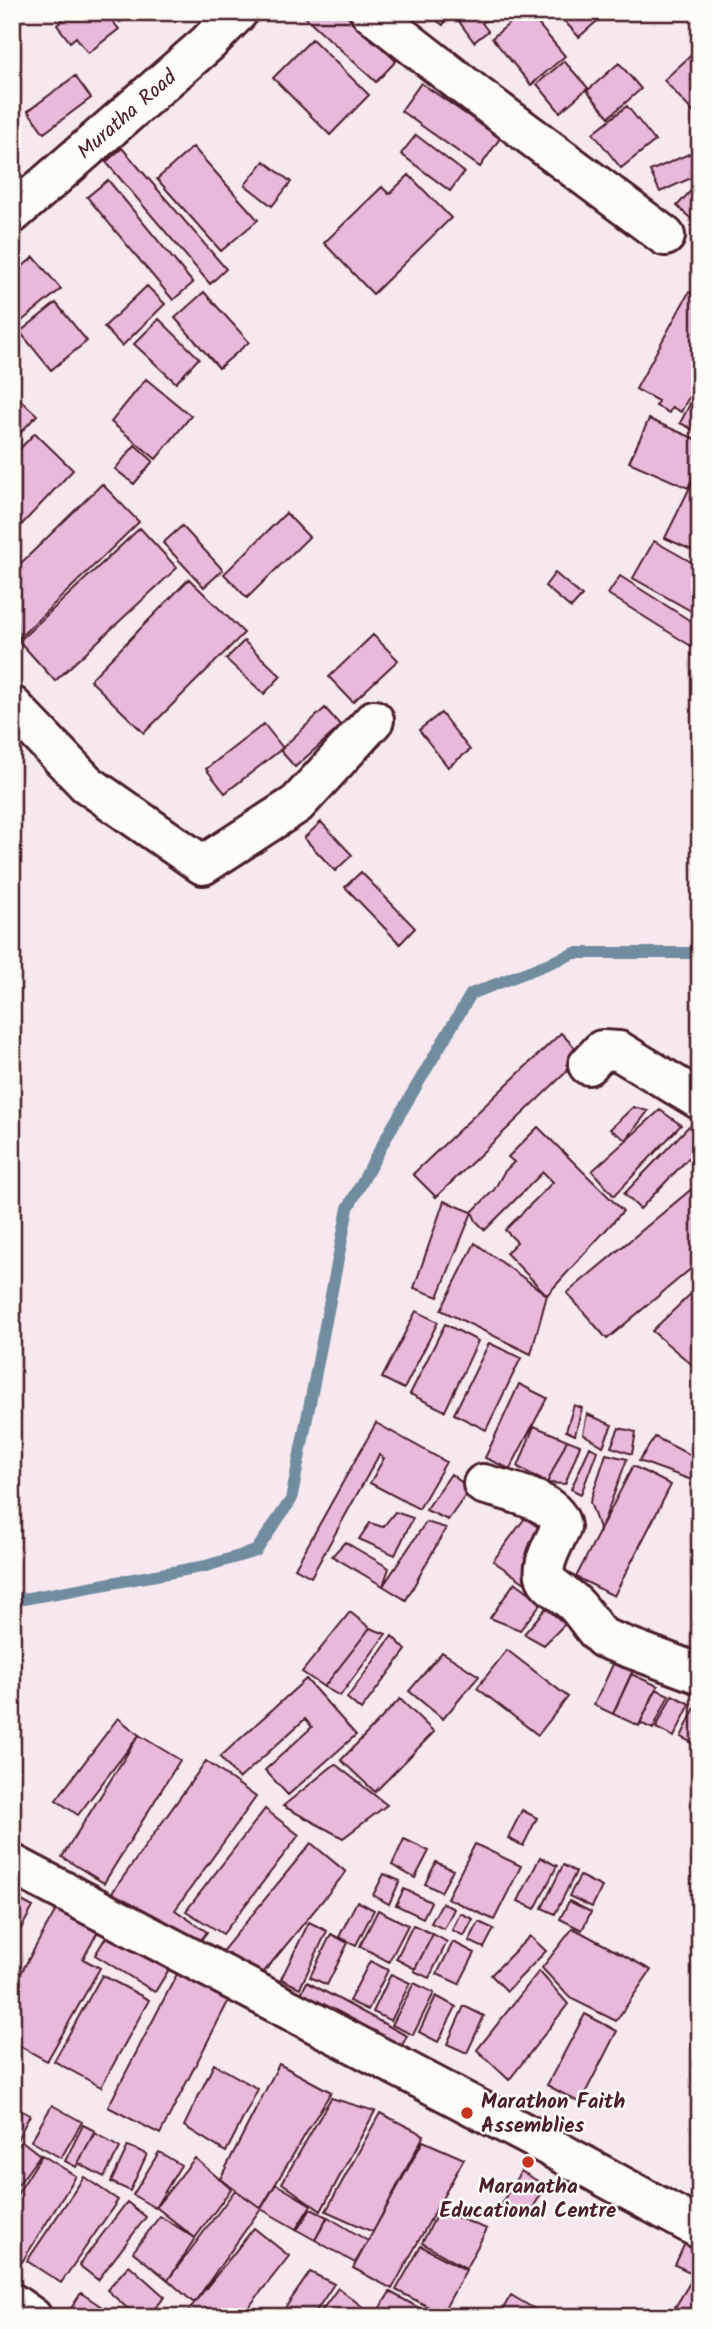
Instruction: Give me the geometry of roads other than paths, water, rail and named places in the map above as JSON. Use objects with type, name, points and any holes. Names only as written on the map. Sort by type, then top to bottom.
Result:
[{"type":"street","name":"Muratha Road","points":[[12,214],[208,43],[238,12]]},
{"type":"street","points":[[370,12],[664,236]]},
{"type":"street","points":[[12,706],[87,784],[203,864],[297,804],[374,720]]},
{"type":"street","points":[[588,1065],[602,1049],[619,1051],[700,1100]]},
{"type":"street","points":[[483,1484],[545,1505],[556,1513],[561,1527],[543,1575],[576,1605],[592,1628],[603,1638],[700,1674]]},
{"type":"street","points":[[12,1864],[528,2135],[700,2229]]},
{"type":"street","points":[[12,2304],[32,2317]]},
{"type":"waterway","points":[[12,1601],[206,1566],[256,1551],[291,1500],[348,1208],[471,994],[575,953],[700,953]]},
{"type":"place","name":"Marathon Faith Assemblies","points":[[467,2113]]},
{"type":"place","name":"Maranatha Educational Centre","points":[[528,2162]]}]
